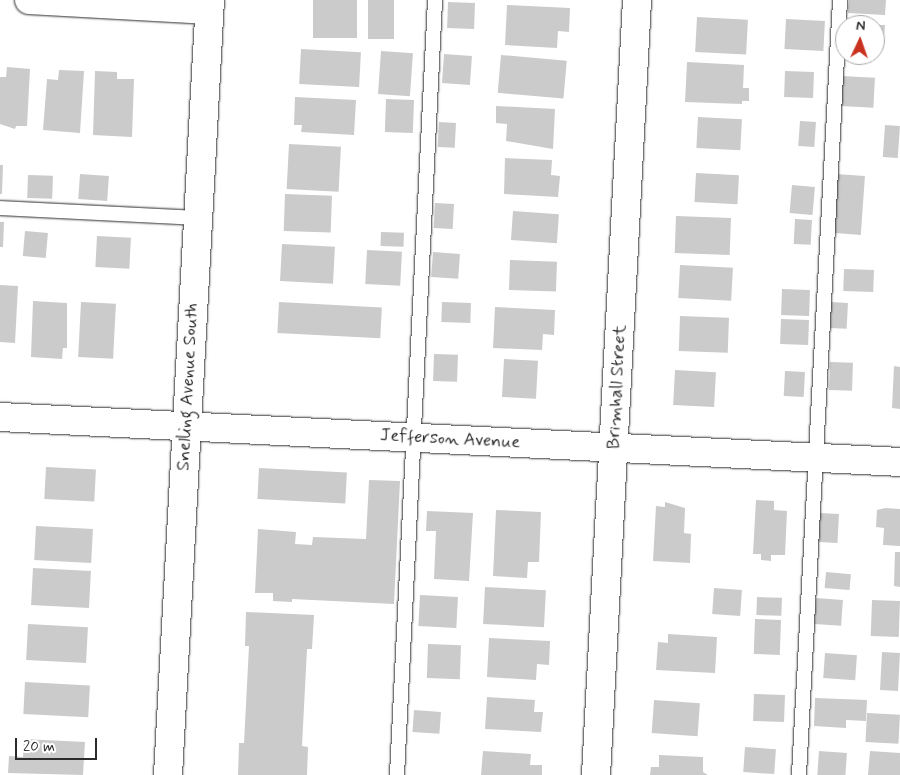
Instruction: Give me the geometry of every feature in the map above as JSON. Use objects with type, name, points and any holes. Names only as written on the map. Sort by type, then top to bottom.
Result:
[{"type":"street","points":[[29,0],[209,5]]},
{"type":"street","name":"Brimhall Street","points":[[596,775],[637,0]]},
{"type":"street","name":"Snelling Avenue South","points":[[168,775],[209,5]]},
{"type":"street","name":"Jefferson Avenue","points":[[0,417],[613,446],[900,462]]},
{"type":"lane","points":[[397,775],[435,0]]},
{"type":"lane","points":[[799,775],[813,457],[818,425],[840,0]]},
{"type":"lane","points":[[0,208],[197,218]]},
{"type":"building","points":[[313,0],[357,0],[357,38],[313,38]]},
{"type":"building","points":[[368,0],[394,0],[394,39],[368,39]]},
{"type":"building","points":[[849,0],[886,0],[885,15],[848,13]]},
{"type":"building","points":[[448,2],[475,3],[474,29],[447,28]]},
{"type":"building","points":[[507,5],[570,8],[569,32],[558,31],[557,48],[505,45]]},
{"type":"building","points":[[697,17],[748,20],[746,55],[695,52]]},
{"type":"building","points":[[786,19],[825,21],[823,51],[784,49]]},
{"type":"building","points":[[301,49],[361,52],[359,87],[299,84]]},
{"type":"building","points":[[381,51],[413,53],[410,96],[378,94]]},
{"type":"building","points":[[444,54],[472,56],[470,85],[442,83]]},
{"type":"building","points":[[501,55],[567,61],[563,99],[498,93]]},
{"type":"building","points":[[687,62],[744,65],[743,88],[749,88],[749,101],[742,101],[742,104],[685,102]]},
{"type":"building","points":[[7,67],[30,69],[27,126],[16,126],[15,129],[0,124],[0,77],[6,77]]},
{"type":"building","points":[[59,70],[84,71],[80,133],[43,130],[47,79],[58,80]]},
{"type":"building","points":[[95,71],[117,72],[117,79],[134,79],[132,137],[93,135]]},
{"type":"building","points":[[785,71],[814,72],[813,98],[784,97]]},
{"type":"building","points":[[842,76],[875,78],[873,108],[840,106]]},
{"type":"building","points":[[295,97],[356,100],[354,135],[301,132],[302,125],[294,125]]},
{"type":"building","points":[[386,99],[414,100],[413,133],[385,132]]},
{"type":"building","points":[[496,106],[555,109],[553,149],[506,141],[507,124],[496,123]]},
{"type":"building","points":[[698,117],[742,119],[740,150],[696,148]]},
{"type":"building","points":[[800,121],[816,122],[814,147],[798,146]]},
{"type":"building","points":[[439,122],[456,123],[455,148],[438,147]]},
{"type":"building","points":[[885,125],[900,126],[898,158],[883,157]]},
{"type":"building","points":[[289,144],[341,147],[339,192],[287,189]]},
{"type":"building","points":[[505,158],[552,160],[551,175],[560,176],[558,197],[504,194]]},
{"type":"building","points":[[0,165],[3,165],[2,194],[0,194]]},
{"type":"building","points":[[696,173],[739,175],[737,204],[694,202]]},
{"type":"building","points":[[80,174],[109,176],[107,201],[78,199]]},
{"type":"building","points":[[836,174],[865,176],[861,235],[832,233]]},
{"type":"building","points":[[28,175],[53,176],[52,199],[27,198]]},
{"type":"building","points":[[792,185],[815,187],[812,215],[790,213]]},
{"type":"building","points":[[285,194],[332,196],[331,233],[284,231]]},
{"type":"building","points":[[435,203],[454,204],[453,229],[434,228]]},
{"type":"building","points":[[513,211],[559,214],[557,243],[511,240]]},
{"type":"building","points":[[676,216],[731,218],[730,255],[675,253]]},
{"type":"building","points":[[795,219],[812,220],[811,245],[794,244]]},
{"type":"building","points":[[0,222],[4,222],[3,247],[0,247]]},
{"type":"building","points":[[25,231],[48,233],[46,258],[23,256]]},
{"type":"building","points":[[381,232],[404,233],[403,247],[381,246]]},
{"type":"building","points":[[97,236],[131,238],[129,269],[95,267]]},
{"type":"building","points":[[282,244],[335,247],[333,284],[280,281]]},
{"type":"building","points":[[367,250],[402,252],[400,286],[365,284]]},
{"type":"building","points":[[433,252],[460,254],[458,279],[431,277]]},
{"type":"building","points":[[510,260],[557,262],[556,292],[509,290]]},
{"type":"building","points":[[680,265],[733,268],[731,301],[678,298]]},
{"type":"building","points":[[844,269],[874,270],[873,292],[843,291]]},
{"type":"building","points":[[0,285],[18,286],[15,343],[0,342]]},
{"type":"building","points":[[782,289],[810,290],[809,316],[781,315]]},
{"type":"building","points":[[33,301],[67,303],[67,348],[63,348],[62,359],[31,357]]},
{"type":"building","points":[[81,302],[116,304],[113,359],[78,357]]},
{"type":"building","points":[[279,302],[382,307],[380,338],[277,333]]},
{"type":"building","points":[[442,302],[471,303],[470,323],[441,322]]},
{"type":"building","points":[[831,302],[848,303],[847,329],[830,328]]},
{"type":"building","points":[[495,307],[555,310],[554,335],[543,334],[542,350],[493,348]]},
{"type":"building","points":[[680,316],[729,318],[728,353],[679,351]]},
{"type":"building","points":[[781,319],[809,320],[808,345],[780,344]]},
{"type":"building","points":[[434,354],[458,355],[457,382],[433,381]]},
{"type":"building","points":[[504,359],[538,361],[536,399],[502,397]]},
{"type":"building","points":[[830,362],[853,363],[852,391],[829,390]]},
{"type":"building","points":[[894,366],[900,367],[900,409],[892,408]]},
{"type":"building","points":[[675,370],[716,372],[714,407],[673,405]]},
{"type":"building","points":[[785,371],[805,372],[804,397],[784,396]]},
{"type":"building","points":[[46,467],[96,470],[94,502],[44,499]]},
{"type":"building","points":[[259,468],[347,473],[345,504],[257,499]]},
{"type":"building","points":[[369,480],[400,481],[394,604],[292,599],[292,602],[273,601],[273,593],[255,593],[258,529],[296,532],[295,544],[312,545],[313,537],[366,539]]},
{"type":"building","points":[[756,500],[774,501],[774,510],[787,511],[785,555],[771,555],[771,561],[761,560],[761,554],[753,554]]},
{"type":"building","points":[[665,502],[685,508],[684,533],[691,534],[690,563],[653,561],[656,506],[665,507]]},
{"type":"building","points":[[885,508],[900,509],[900,546],[883,545],[884,528],[876,527],[877,510]]},
{"type":"building","points":[[496,510],[541,512],[539,562],[528,562],[527,578],[493,576]]},
{"type":"building","points":[[427,511],[473,513],[469,581],[434,579],[436,531],[426,531]]},
{"type":"building","points":[[820,513],[839,514],[837,543],[818,542]]},
{"type":"building","points":[[36,526],[93,529],[91,563],[34,560]]},
{"type":"building","points":[[895,552],[900,552],[900,587],[894,586]]},
{"type":"building","points":[[33,568],[91,571],[89,608],[31,605]]},
{"type":"building","points":[[826,572],[851,574],[850,590],[825,588]]},
{"type":"building","points":[[485,587],[546,590],[544,627],[483,624]]},
{"type":"building","points":[[714,588],[742,590],[740,616],[712,614]]},
{"type":"building","points":[[420,595],[458,597],[456,628],[418,626]]},
{"type":"building","points":[[757,597],[782,598],[781,616],[756,615]]},
{"type":"building","points":[[816,598],[843,600],[841,626],[814,624]]},
{"type":"building","points":[[872,600],[900,601],[899,637],[871,636]]},
{"type":"building","points":[[246,612],[314,615],[312,649],[307,649],[302,746],[308,747],[307,775],[238,775],[239,743],[244,743],[249,646],[245,646]]},
{"type":"building","points":[[755,619],[781,620],[780,655],[754,654]]},
{"type":"building","points":[[28,624],[88,627],[86,663],[26,660]]},
{"type":"building","points":[[668,634],[717,637],[715,673],[656,670],[658,642],[668,643]]},
{"type":"building","points":[[489,638],[550,641],[549,665],[537,664],[536,680],[487,677]]},
{"type":"building","points":[[428,644],[461,645],[460,679],[427,678]]},
{"type":"building","points":[[882,652],[900,653],[898,691],[880,690]]},
{"type":"building","points":[[825,653],[857,655],[855,680],[823,678]]},
{"type":"building","points":[[25,682],[90,685],[88,717],[23,714]]},
{"type":"building","points":[[754,694],[785,695],[784,722],[753,721]]},
{"type":"building","points":[[487,697],[535,700],[534,712],[543,712],[541,732],[485,729]]},
{"type":"building","points":[[815,698],[867,700],[866,721],[846,720],[846,728],[814,726]]},
{"type":"building","points":[[654,700],[700,703],[698,736],[652,733]]},
{"type":"building","points":[[414,710],[441,712],[439,734],[412,732]]},
{"type":"building","points":[[867,713],[900,715],[898,744],[865,742]]},
{"type":"building","points":[[24,739],[85,742],[83,775],[8,773],[9,756],[23,757]]},
{"type":"building","points":[[745,747],[776,749],[774,774],[743,772]]},
{"type":"building","points":[[483,751],[531,754],[530,765],[542,765],[542,775],[481,775]]},
{"type":"building","points":[[819,751],[847,753],[845,775],[817,775]]},
{"type":"building","points":[[870,751],[900,753],[900,775],[868,775]]},
{"type":"building","points":[[659,755],[703,757],[703,772],[708,775],[650,775],[651,767],[659,767]]}]
